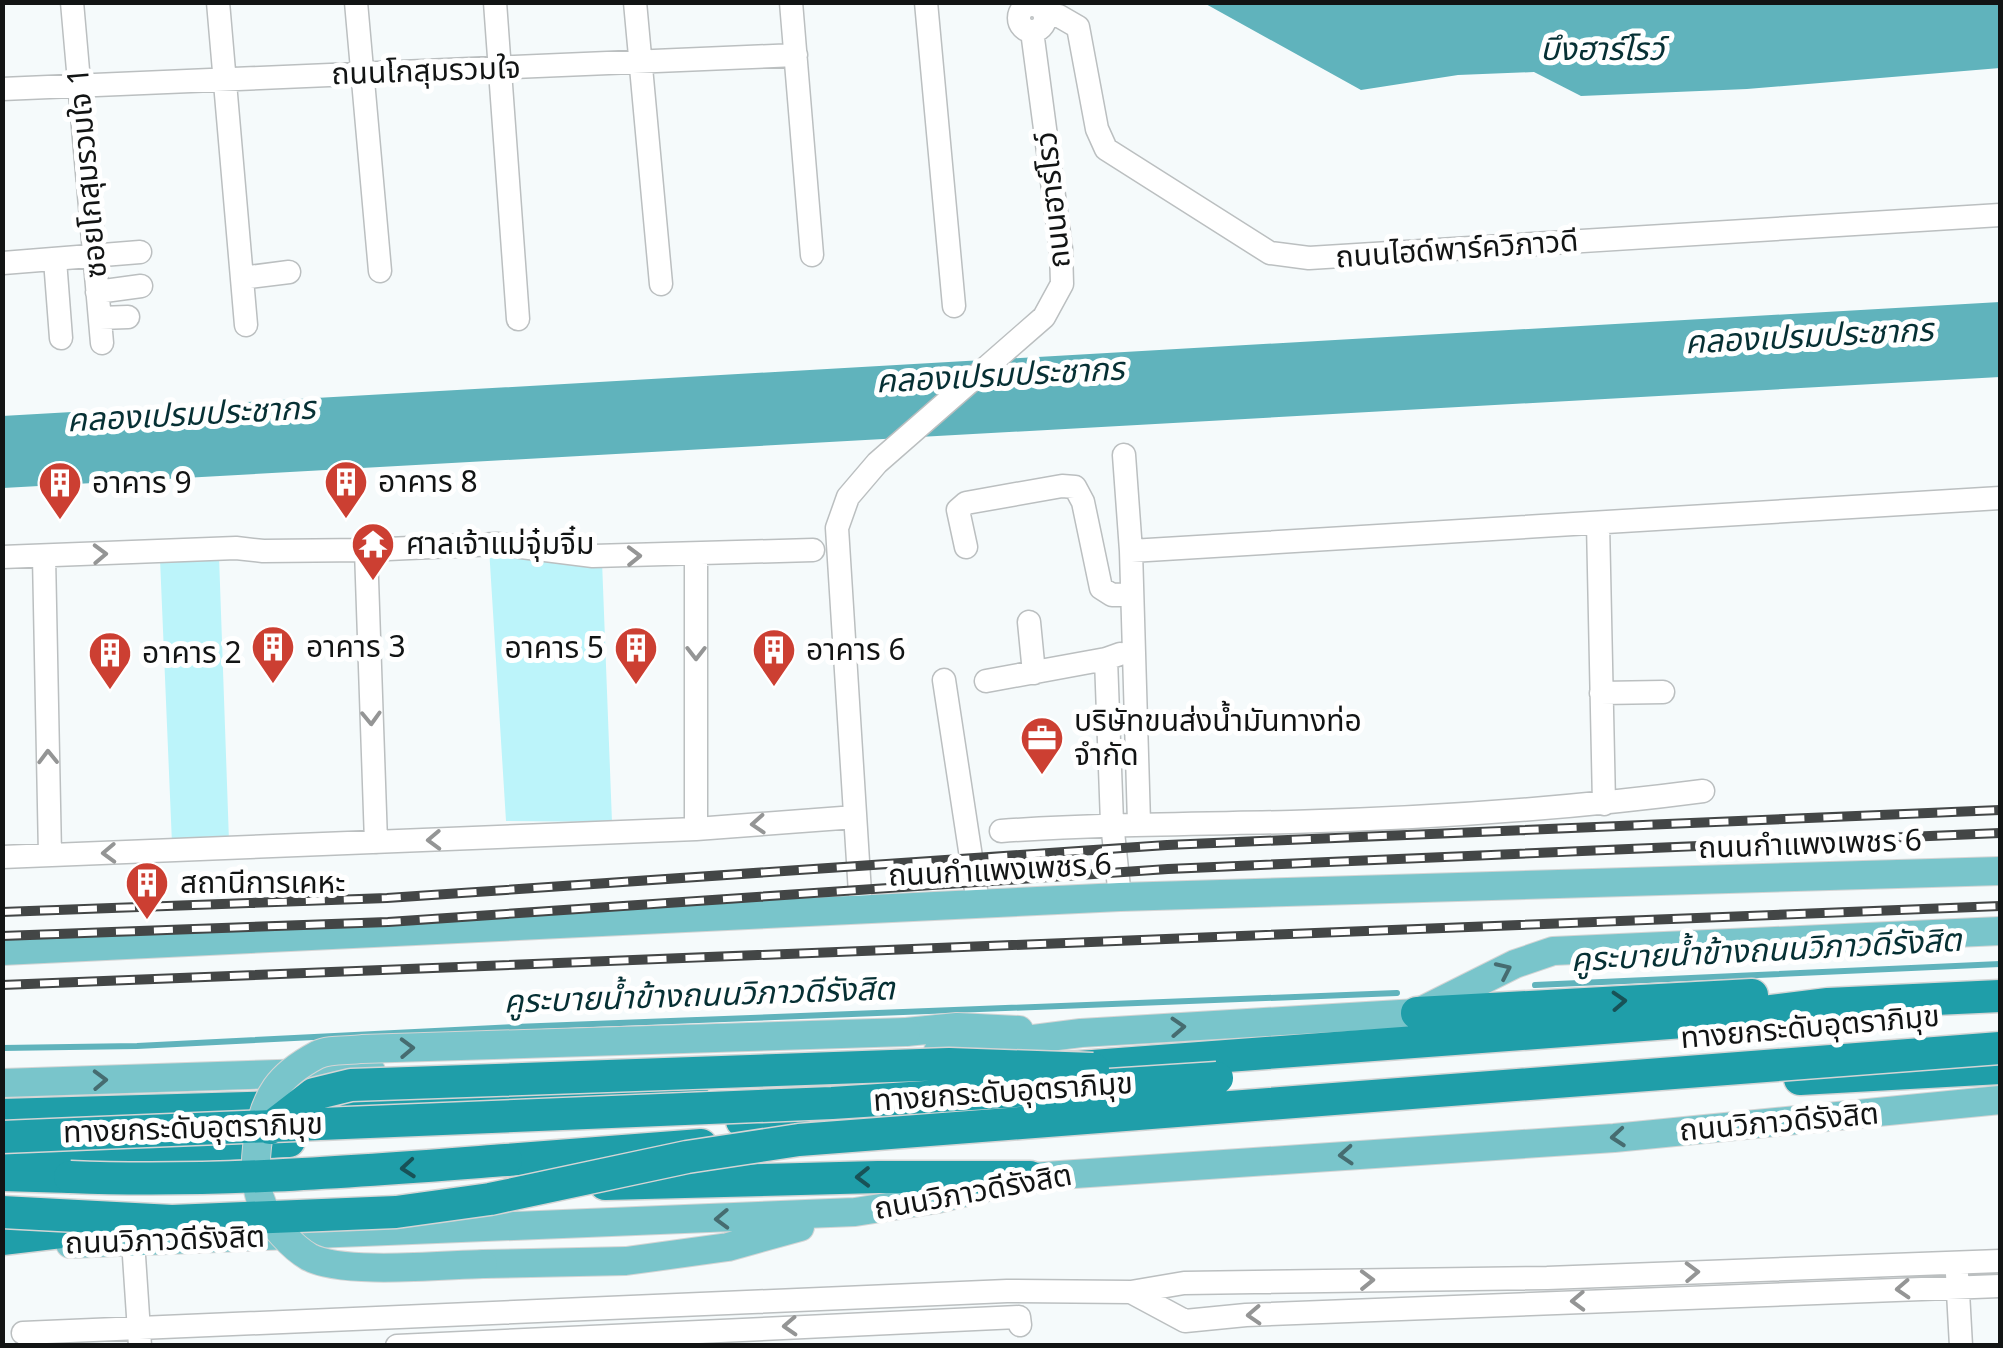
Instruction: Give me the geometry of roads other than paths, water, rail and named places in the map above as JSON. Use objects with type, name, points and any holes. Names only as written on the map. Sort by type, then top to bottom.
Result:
[{"type":"highway","points":[[1417,1013],[1704,996],[1782,995],[1828,1004]]},
{"type":"highway","points":[[2,1115],[388,1104],[1014,1072],[1683,1022],[1828,1004],[2000,996]]},
{"type":"highway","name":"ทางยกระดับอุตราภิมุข","points":[[2,1137],[832,1103],[1217,1078],[2000,1012]]},
{"type":"highway","name":"ทางยกระดับอุตราภิมุข","points":[[2,1174],[138,1180],[316,1176],[2000,1048]]},
{"type":"highway","points":[[258,1143],[275,1122],[314,1094],[351,1085],[950,1064],[1038,1065],[1217,1078]]},
{"type":"highway","name":"ถนนวิภาวดีรังสิต","points":[[2,1155],[727,1121],[1198,1124],[1664,1086],[2000,1068]]},
{"type":"highway","name":"ทางยกระดับอุตราภิมุข","points":[[2,1212],[172,1222],[396,1212],[490,1199],[687,1157],[799,1140]]},
{"type":"highway","points":[[2,1238],[303,1202],[556,1187],[822,1178],[1030,1177]]},
{"type":"main road","name":"ถนนกำแพงเพชร 6","points":[[2,952],[1120,897],[2000,870]]},
{"type":"main road","points":[[2,1083],[964,1050],[1080,1033],[1417,1013],[1514,964],[1553,951],[2000,931]]},
{"type":"main road","points":[[855,1212],[728,1247],[626,1261],[336,1265],[309,1257],[282,1234],[262,1205],[258,1172],[260,1122],[276,1088],[321,1053],[906,1032],[957,1026],[1080,1033]]},
{"type":"main road","name":"ถนนวิภาวดีรังสิต","points":[[2,1247],[855,1212],[938,1200],[1030,1177],[1614,1138],[2000,1100]]},
{"type":"street","name":"ซอยโกสุมรวมใจ 1","points":[[72,2],[102,343]]},
{"type":"street","points":[[218,2],[246,325]]},
{"type":"street","points":[[356,2],[380,271]]},
{"type":"street","points":[[495,2],[518,320]]},
{"type":"street","points":[[635,2],[662,284]]},
{"type":"street","points":[[791,2],[812,255]]},
{"type":"street","points":[[926,2],[954,306]]},
{"type":"street","name":"ถนนไฮด์พาร์ควิภาวดี","points":[[1032,14],[1059,16],[1078,27],[1097,129],[1106,150],[1270,253],[1308,258],[2000,215]]},
{"type":"street","name":"ถนนฮาร์โรว์","points":[[861,909],[840,516],[848,496],[877,463],[1044,317],[1062,284],[1032,14]]},
{"type":"street","name":"ถนนโกสุมรวมใจ","points":[[2,89],[796,55]]},
{"type":"street","points":[[2,262],[140,252]]},
{"type":"street","points":[[55,260],[61,338]]},
{"type":"street","points":[[242,278],[290,272]]},
{"type":"street","points":[[98,292],[141,286]]},
{"type":"street","points":[[100,318],[128,317]]},
{"type":"street","points":[[1124,455],[1139,823]]},
{"type":"street","points":[[966,548],[958,510],[966,504],[1075,487],[1083,502],[1101,588],[1112,595],[1132,594]]},
{"type":"street","points":[[1130,551],[2000,498]]},
{"type":"street","points":[[1598,523],[1604,804]]},
{"type":"street","points":[[2,557],[497,544],[573,556],[813,550]]},
{"type":"street","points":[[366,550],[376,842]]},
{"type":"street","points":[[696,555],[696,829]]},
{"type":"street","points":[[44,556],[50,855]]},
{"type":"street","points":[[1028,622],[1034,672]]},
{"type":"street","points":[[986,681],[1134,654]]},
{"type":"street","points":[[1106,660],[1112,823],[1120,897]]},
{"type":"street","points":[[944,680],[978,904]]},
{"type":"street","points":[[1601,693],[1663,692]]},
{"type":"street","points":[[1001,830],[1112,823],[1294,822],[1604,804],[1703,791]]},
{"type":"street","points":[[2,857],[696,829],[856,816]]},
{"type":"street","points":[[1925,1109],[2000,1109]]},
{"type":"street","points":[[133,1241],[139,1336]]},
{"type":"street","points":[[1130,1292],[1185,1320],[1957,1274],[2000,1261]]},
{"type":"street","points":[[23,1333],[139,1336],[282,1321],[1007,1291],[1130,1292],[1184,1282],[1957,1274],[2000,1286]]},
{"type":"street","points":[[1957,1274],[1961,1346]]},
{"type":"street","points":[[887,1296],[888,1320]]},
{"type":"street","points":[[397,1346],[888,1320],[1018,1317],[1020,1325]]},
{"type":"street","points":[[282,1321],[284,1346]]},
{"type":"water","name":"บึงฮาร์โรว์","points":[[1204,3],[2000,3],[2000,68],[1747,89],[1581,96],[1534,72],[1458,75],[1361,90]]},
{"type":"water","name":"คลองเปรมประชากร","points":[[2000,302],[2000,377],[3,488],[2,416]]},
{"type":"waterway","name":"คูระบายน้ำข้างถนนวิภาวดีรังสิต","points":[[1535,985],[2000,964]]},
{"type":"waterway","name":"คูระบายน้ำข้างถนนวิภาวดีรังสิต","points":[[2,1048],[137,1046],[515,1027],[1397,993]]},
{"type":"railway","points":[[2,912],[387,898],[1167,845],[2000,810]]},
{"type":"railway","points":[[2,936],[388,922],[1168,869],[2000,833]]},
{"type":"railway","points":[[2,985],[2000,906]]},
{"type":"place","name":"อาคาร 8","points":[[346,520]]},
{"type":"place","name":"อาคาร 9","points":[[60,521]]},
{"type":"place","name":"ศาลเจ้าแม่จุ๋มจิ๋ม","points":[[373,582]]},
{"type":"place","name":"อาคาร 3","points":[[273,685]]},
{"type":"place","name":"อาคาร 5","points":[[636,686]]},
{"type":"place","name":"อาคาร 6","points":[[774,688]]},
{"type":"place","name":"อาคาร 2","points":[[110,691]]},
{"type":"place","name":"บริษัทขนส่งน้ำมันทางท่อ จำกัด","points":[[1042,776]]},
{"type":"place","name":"สถานีการเคหะ","points":[[147,921]]}]
